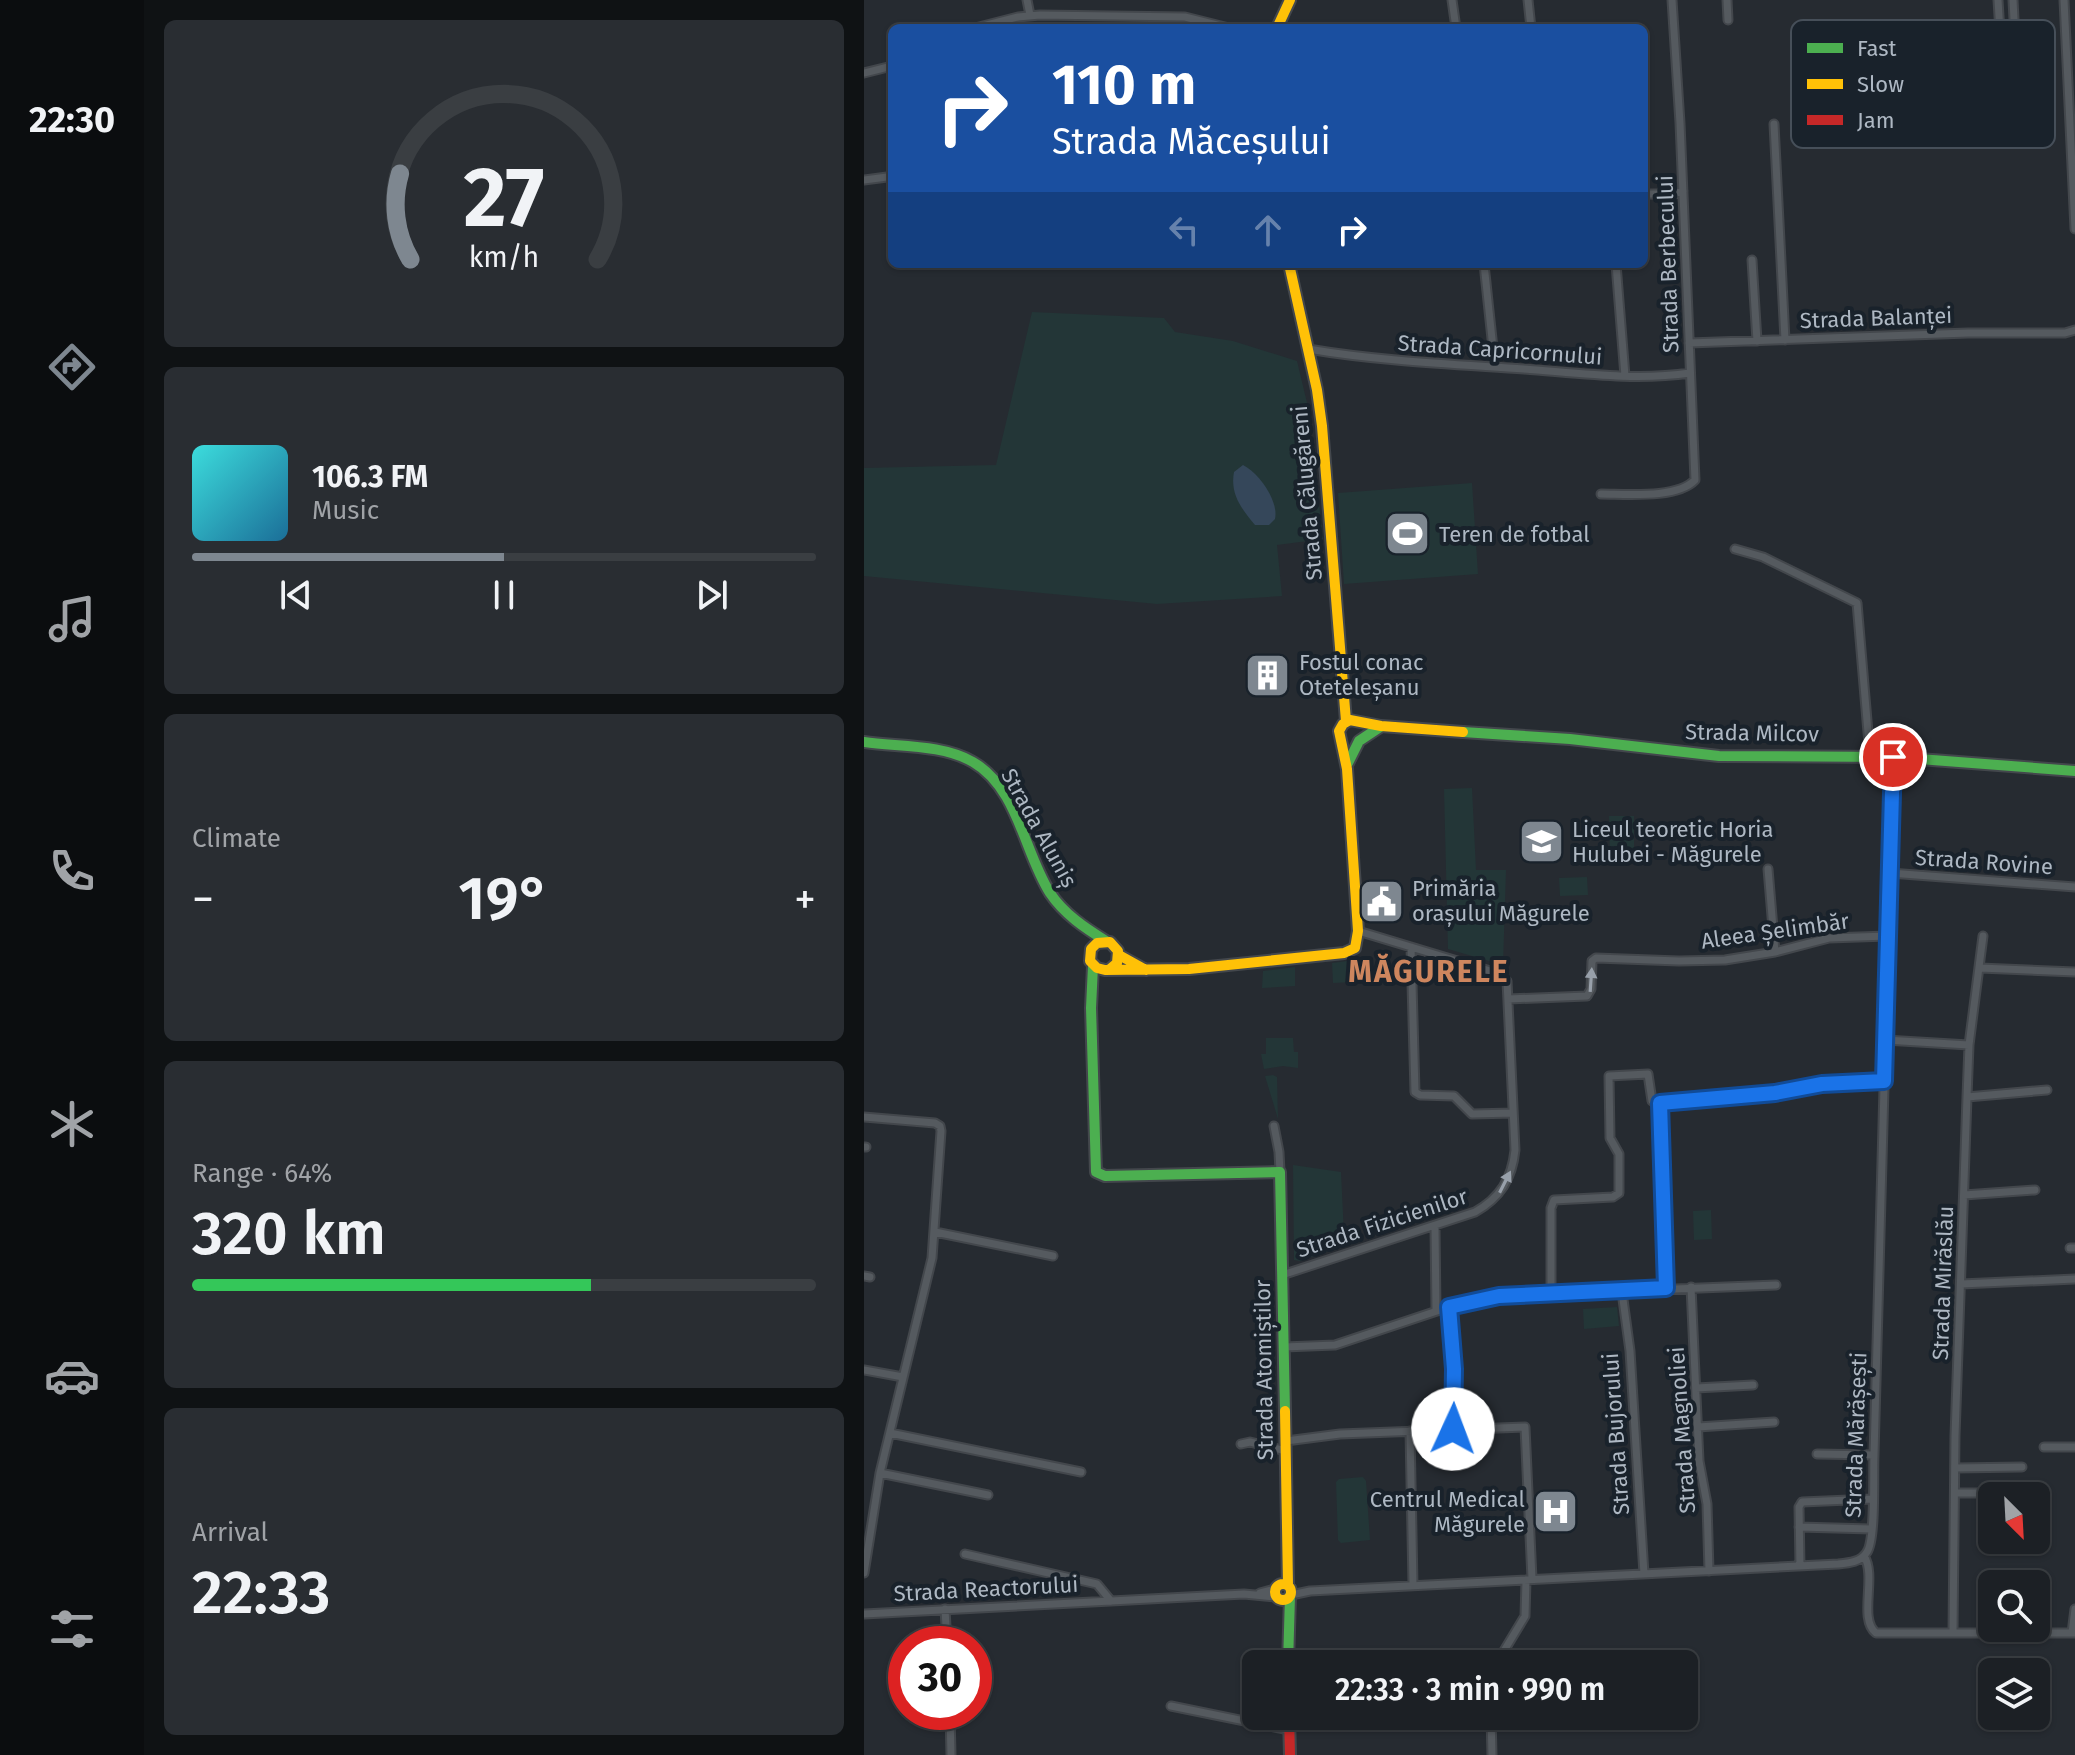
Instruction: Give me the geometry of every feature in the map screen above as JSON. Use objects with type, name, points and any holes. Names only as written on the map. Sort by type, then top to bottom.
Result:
[{"type":"main road","points":[[1279,24],[1290,0]]},
{"type":"main road","name":"Strada Călugăreni","points":[[1290,268],[1322,426],[1346,721]]},
{"type":"main road","points":[[1101,968],[1148,971],[1189,969],[1352,950],[1358,931],[1347,769],[1340,727],[1346,721],[1354,720],[1360,734],[1347,769]]},
{"type":"main road","name":"Strada Milcov","points":[[1360,734],[1381,726],[1570,739],[1719,756],[1870,756],[2075,771]]},
{"type":"main road","points":[[1341,739],[1348,744],[1360,734]]},
{"type":"main road","name":"Strada Aluniș","points":[[864,742],[956,756],[975,763],[994,780],[1049,892],[1082,926],[1106,941]]},
{"type":"main road","name":"Strada Aluniș","points":[[1082,926],[1090,952]]},
{"type":"main road","points":[[1101,968],[1090,952],[1097,943],[1106,941],[1113,944],[1119,955],[1148,971]]},
{"type":"main road","points":[[1119,955],[1117,963],[1101,968],[1092,981],[1096,1172],[1105,1176],[1280,1172]]},
{"type":"main road","name":"Strada Atomiștilor","points":[[1280,1172],[1288,1566],[1283,1591]]},
{"type":"main road","points":[[1283,1591],[1288,1620],[1288,1650]]},
{"type":"main road","points":[[1289,1730],[1290,1755]]},
{"type":"street","points":[[1027,0],[1030,15]]},
{"type":"street","points":[[1452,0],[1455,24]]},
{"type":"street","points":[[1528,0],[1531,24]]},
{"type":"street","name":"Strada Berbecului","points":[[1601,494],[1673,492],[1686,488],[1695,480],[1672,0]]},
{"type":"street","points":[[1727,0],[1728,20]]},
{"type":"street","points":[[1998,0],[1999,20]]},
{"type":"street","points":[[2013,0],[2014,20]]},
{"type":"street","points":[[2064,0],[2075,229]]},
{"type":"street","points":[[992,24],[1030,15],[1185,17],[1213,24]]},
{"type":"street","points":[[864,73],[888,67]]},
{"type":"street","points":[[1774,124],[1785,340]]},
{"type":"street","points":[[864,180],[887,177]]},
{"type":"street","points":[[1648,194],[1683,191]]},
{"type":"street","points":[[1752,260],[1757,341]]},
{"type":"street","points":[[1484,268],[1495,367]]},
{"type":"street","points":[[1616,268],[1625,376]]},
{"type":"street","name":"Strada Balanței","points":[[1689,343],[1985,332],[2065,333],[2075,330]]},
{"type":"street","name":"Strada Capricornului","points":[[1308,349],[1371,359],[1625,376],[1690,373]]},
{"type":"street","points":[[1675,376],[1691,393]]},
{"type":"street","points":[[1735,549],[1763,557],[1857,603],[1870,756]]},
{"type":"street","name":"Strada Mărășești","points":[[1864,1556],[1870,1544],[1874,1455],[1893,757]]},
{"type":"street","points":[[1768,869],[1775,952]]},
{"type":"street","name":"Strada Rovine","points":[[1890,873],[2075,887]]},
{"type":"street","points":[[1358,931],[1501,975],[1507,981],[1508,999]]},
{"type":"street","name":"Aleea Șelimbăr","points":[[1508,999],[1587,996],[1591,989],[1592,961],[1596,958],[1704,961],[1775,952],[1829,938],[1888,936]]},
{"type":"street","name":"Strada Mirăslău","points":[[1953,1632],[1955,1468],[1969,1045],[1983,936]]},
{"type":"street","points":[[1411,947],[1415,1092],[1420,1095],[1454,1096],[1472,1114],[1513,1113]]},
{"type":"street","points":[[1980,968],[2075,972]]},
{"type":"street","name":"Strada Fizicienilor","points":[[1282,1275],[1475,1212],[1488,1205],[1501,1191],[1514,1160],[1508,999]]},
{"type":"street","points":[[1885,1040],[1969,1045]]},
{"type":"street","points":[[1551,1295],[1551,1208],[1554,1200],[1613,1197],[1619,1193],[1618,1151],[1610,1138],[1608,1077],[1648,1074],[1652,1101],[1660,1103],[1775,1093],[1822,1084],[1884,1081]]},
{"type":"street","points":[[1967,1097],[2047,1090]]},
{"type":"street","points":[[1660,1103],[1666,1288]]},
{"type":"street","points":[[864,1117],[940,1126],[935,1232],[926,1283],[880,1473],[864,1573]]},
{"type":"street","name":"Strada Atomiștilor","points":[[1274,1126],[1280,1172]]},
{"type":"street","points":[[1964,1195],[2035,1190]]},
{"type":"street","points":[[1435,1227],[1436,1311]]},
{"type":"street","points":[[935,1232],[1053,1256]]},
{"type":"street","points":[[1961,1284],[2075,1279]]},
{"type":"street","points":[[1284,1347],[1335,1345],[1449,1307],[1499,1296],[1776,1285]]},
{"type":"street","name":"Strada Magnoliei","points":[[1691,1287],[1699,1461],[1707,1504],[1709,1571]]},
{"type":"street","name":"Strada Bujorului","points":[[1622,1292],[1630,1351],[1644,1574]]},
{"type":"street","points":[[1449,1307],[1454,1369],[1453,1429]]},
{"type":"street","points":[[864,1370],[903,1377]]},
{"type":"street","points":[[1696,1388],[1753,1385]]},
{"type":"street","points":[[1698,1427],[1774,1422]]},
{"type":"street","points":[[1241,1444],[1286,1446],[1410,1431],[1525,1427],[1529,1580],[1525,1616],[1504,1650]]},
{"type":"street","points":[[1410,1431],[1413,1585]]},
{"type":"street","points":[[890,1433],[1081,1472]]},
{"type":"street","points":[[2044,1447],[2075,1447]]},
{"type":"street","points":[[1817,1454],[1874,1455]]},
{"type":"street","points":[[1955,1468],[2022,1467]]},
{"type":"street","points":[[880,1473],[988,1495]]},
{"type":"street","points":[[1955,1493],[1978,1493]]},
{"type":"street","points":[[1800,1566],[1799,1507],[1805,1500],[1872,1499]]},
{"type":"street","points":[[1799,1527],[1871,1529]]},
{"type":"street","name":"Strada Reactorului","points":[[965,1554],[1097,1584],[1111,1601]]},
{"type":"street","points":[[1283,1591],[1852,1563],[1864,1556],[1869,1568],[1869,1621],[1873,1632],[1878,1634],[2074,1633],[2075,1609]]},
{"type":"street","name":"Strada Reactorului","points":[[864,1614],[1283,1591]]},
{"type":"street","points":[[945,1609],[946,1626]]},
{"type":"street","points":[[1171,1706],[1242,1720]]},
{"type":"street","points":[[950,1730],[951,1755]]},
{"type":"street","points":[[1491,1730],[1492,1755]]},
{"type":"shaded area","points":[[1032,312],[1164,318],[1175,332],[1233,341],[1297,361],[1308,407],[1323,539],[1277,545],[1282,596],[1157,604],[864,576],[864,468],[996,465]]},
{"type":"shaded area","name":"Teren de fotbal","points":[[1472,483],[1478,574],[1344,584],[1338,493]]},
{"type":"shaded area","points":[[1472,788],[1476,870],[1506,870],[1503,965],[1448,949],[1444,789]]},
{"type":"shaded area","points":[[1609,816],[1634,816],[1634,861],[1610,861]]},
{"type":"shaded area","points":[[1587,877],[1588,895],[1560,896],[1559,878]]},
{"type":"shaded area","points":[[1354,960],[1354,982],[1333,983],[1332,963]]},
{"type":"shaded area","points":[[1295,967],[1295,986],[1262,988],[1263,971]]},
{"type":"shaded area","points":[[1266,1038],[1293,1038],[1294,1052],[1298,1052],[1298,1068],[1283,1066],[1264,1069],[1261,1054],[1266,1054]]},
{"type":"shaded area","points":[[1265,1076],[1277,1077],[1278,1119]]},
{"type":"shaded area","points":[[1293,1165],[1341,1172],[1344,1235],[1362,1235],[1362,1239],[1300,1261],[1294,1260]]},
{"type":"shaded area","points":[[1711,1210],[1712,1239],[1694,1240],[1693,1211]]},
{"type":"shaded area","points":[[1617,1307],[1619,1326],[1584,1329],[1583,1309]]},
{"type":"shaded area","points":[[1363,1477],[1366,1481],[1370,1540],[1341,1543],[1338,1540],[1336,1482],[1339,1479]]},
{"type":"shaded area","points":[[1453,1494],[1477,1494],[1478,1508],[1454,1509]]},
{"type":"water","points":[[1243,465],[1261,481],[1271,496],[1275,519],[1269,525],[1255,525],[1238,500],[1234,472]]},
{"type":"traffic: fast","points":[[1348,763],[1359,741],[1380,727]]},
{"type":"traffic: fast","points":[[1463,732],[1570,739],[1719,756],[1893,757],[2075,771]]},
{"type":"traffic: fast","points":[[864,742],[948,752],[973,762],[988,773],[1010,804],[1050,893],[1068,914],[1106,941]]},
{"type":"traffic: fast","points":[[1093,966],[1091,1008],[1096,1172],[1105,1176],[1280,1172],[1285,1411]]},
{"type":"traffic: fast","points":[[1288,1650],[1290,1596]]},
{"type":"traffic: slow","points":[[1279,24],[1290,0]]},
{"type":"traffic: slow","points":[[1290,268],[1322,426],[1346,721]]},
{"type":"traffic: slow","points":[[1110,969],[1117,963],[1118,951],[1110,942],[1097,943],[1091,949],[1090,961],[1097,968],[1105,970],[1189,969],[1344,953],[1355,948],[1358,931],[1347,769],[1339,731],[1350,720],[1381,726],[1463,732]]},
{"type":"traffic: slow","points":[[1119,955],[1146,970]]},
{"type":"traffic: slow","points":[[1285,1411],[1288,1585]]},
{"type":"traffic: slow","points":[[1280,1584],[1286,1584],[1291,1592],[1289,1598],[1280,1600],[1275,1595],[1275,1589],[1280,1584]]},
{"type":"traffic: jam","points":[[1289,1730],[1290,1755]]},
{"type":"place","name":"Teren de fotbal","points":[[1408,534]]},
{"type":"place","name":"Fostul conac Oteteleșanu","points":[[1268,675]]},
{"type":"place","name":"Liceul teoretic Horia Hulubei - Măgurele","points":[[1541,842]]},
{"type":"place","name":"Primăria orașului Măgurele","points":[[1381,901]]},
{"type":"place","name":"Centrul Medical Măgurele","points":[[1556,1512]]},
{"type":"district","name":"MĂGURELE","points":[[1429,972]]},
{"type":"route","points":[[1453,1429],[1454,1369],[1449,1307],[1499,1296],[1666,1288],[1660,1103],[1775,1093],[1822,1084],[1884,1081],[1893,757]]}]
